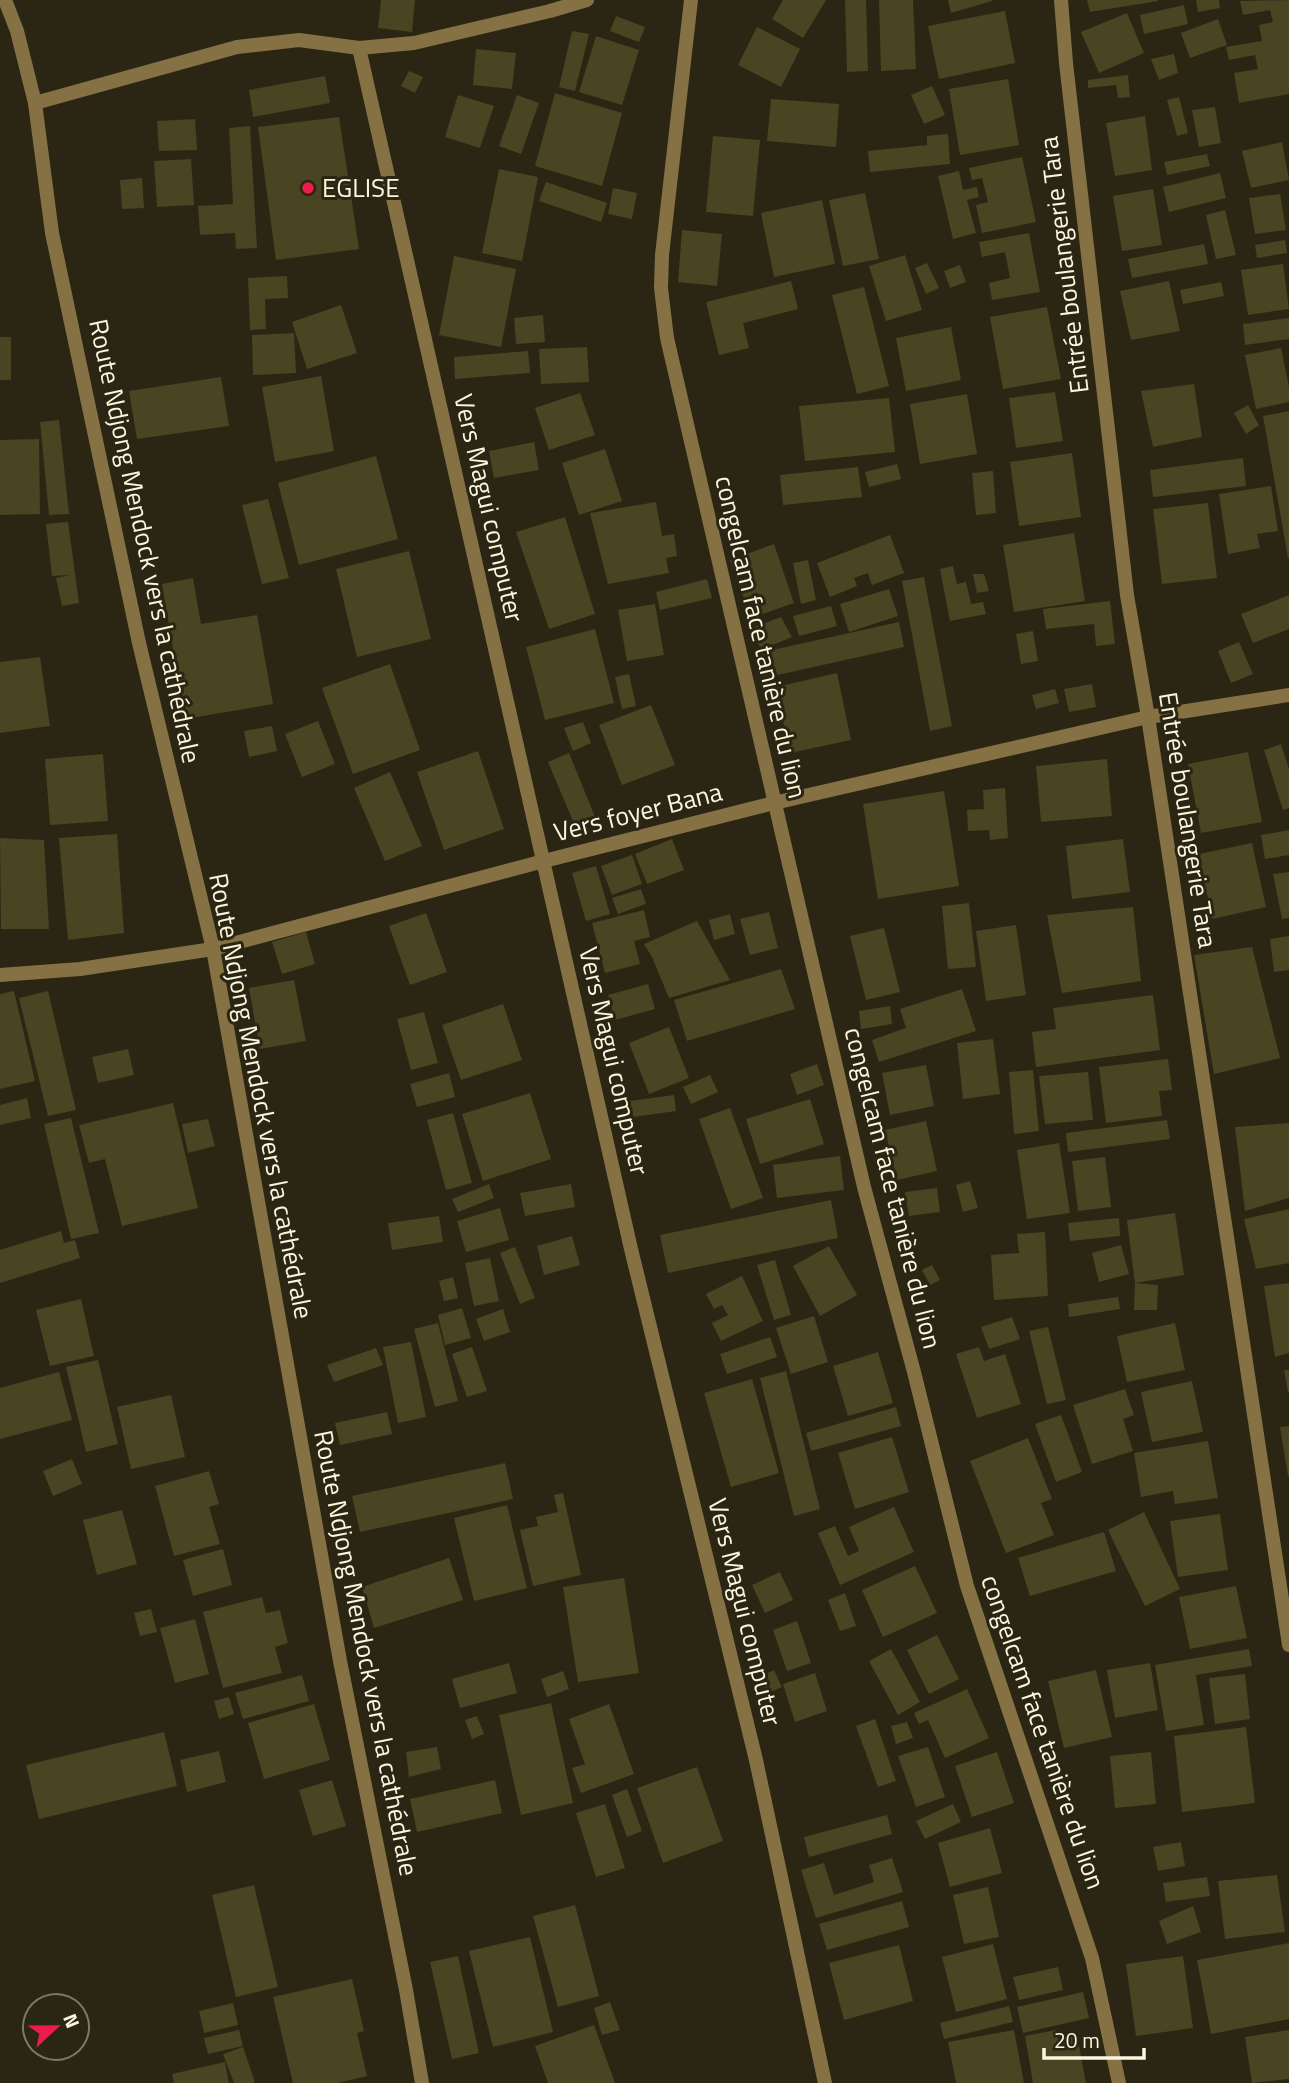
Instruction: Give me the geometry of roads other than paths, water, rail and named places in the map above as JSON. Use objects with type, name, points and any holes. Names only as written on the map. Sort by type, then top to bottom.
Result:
[{"type":"street","name":"Route Ndjong Mendock vers la cathédrale","points":[[5,0],[17,30],[35,103],[52,233],[139,643],[214,949],[340,1661],[422,2083]]},
{"type":"street","points":[[35,103],[237,47],[299,40],[359,48],[414,44],[587,0]]},
{"type":"street","name":"congelcam face tanière du lion","points":[[691,0],[662,255],[661,288],[667,338],[864,1187],[914,1372],[967,1586],[1092,1958],[1119,2083]]},
{"type":"street","name":"Entrée boulangerie Tara","points":[[1061,0],[1127,595],[1148,717],[1289,1645]]},
{"type":"street","name":"Vers Magui computer","points":[[359,48],[634,1263],[756,1760],[825,2083]]},
{"type":"street","name":"Vers foyer Bana","points":[[0,975],[80,969],[214,949],[774,803],[1148,717],[1289,695]]},
{"type":"place","name":"EGLISE","points":[[308,188]]}]
